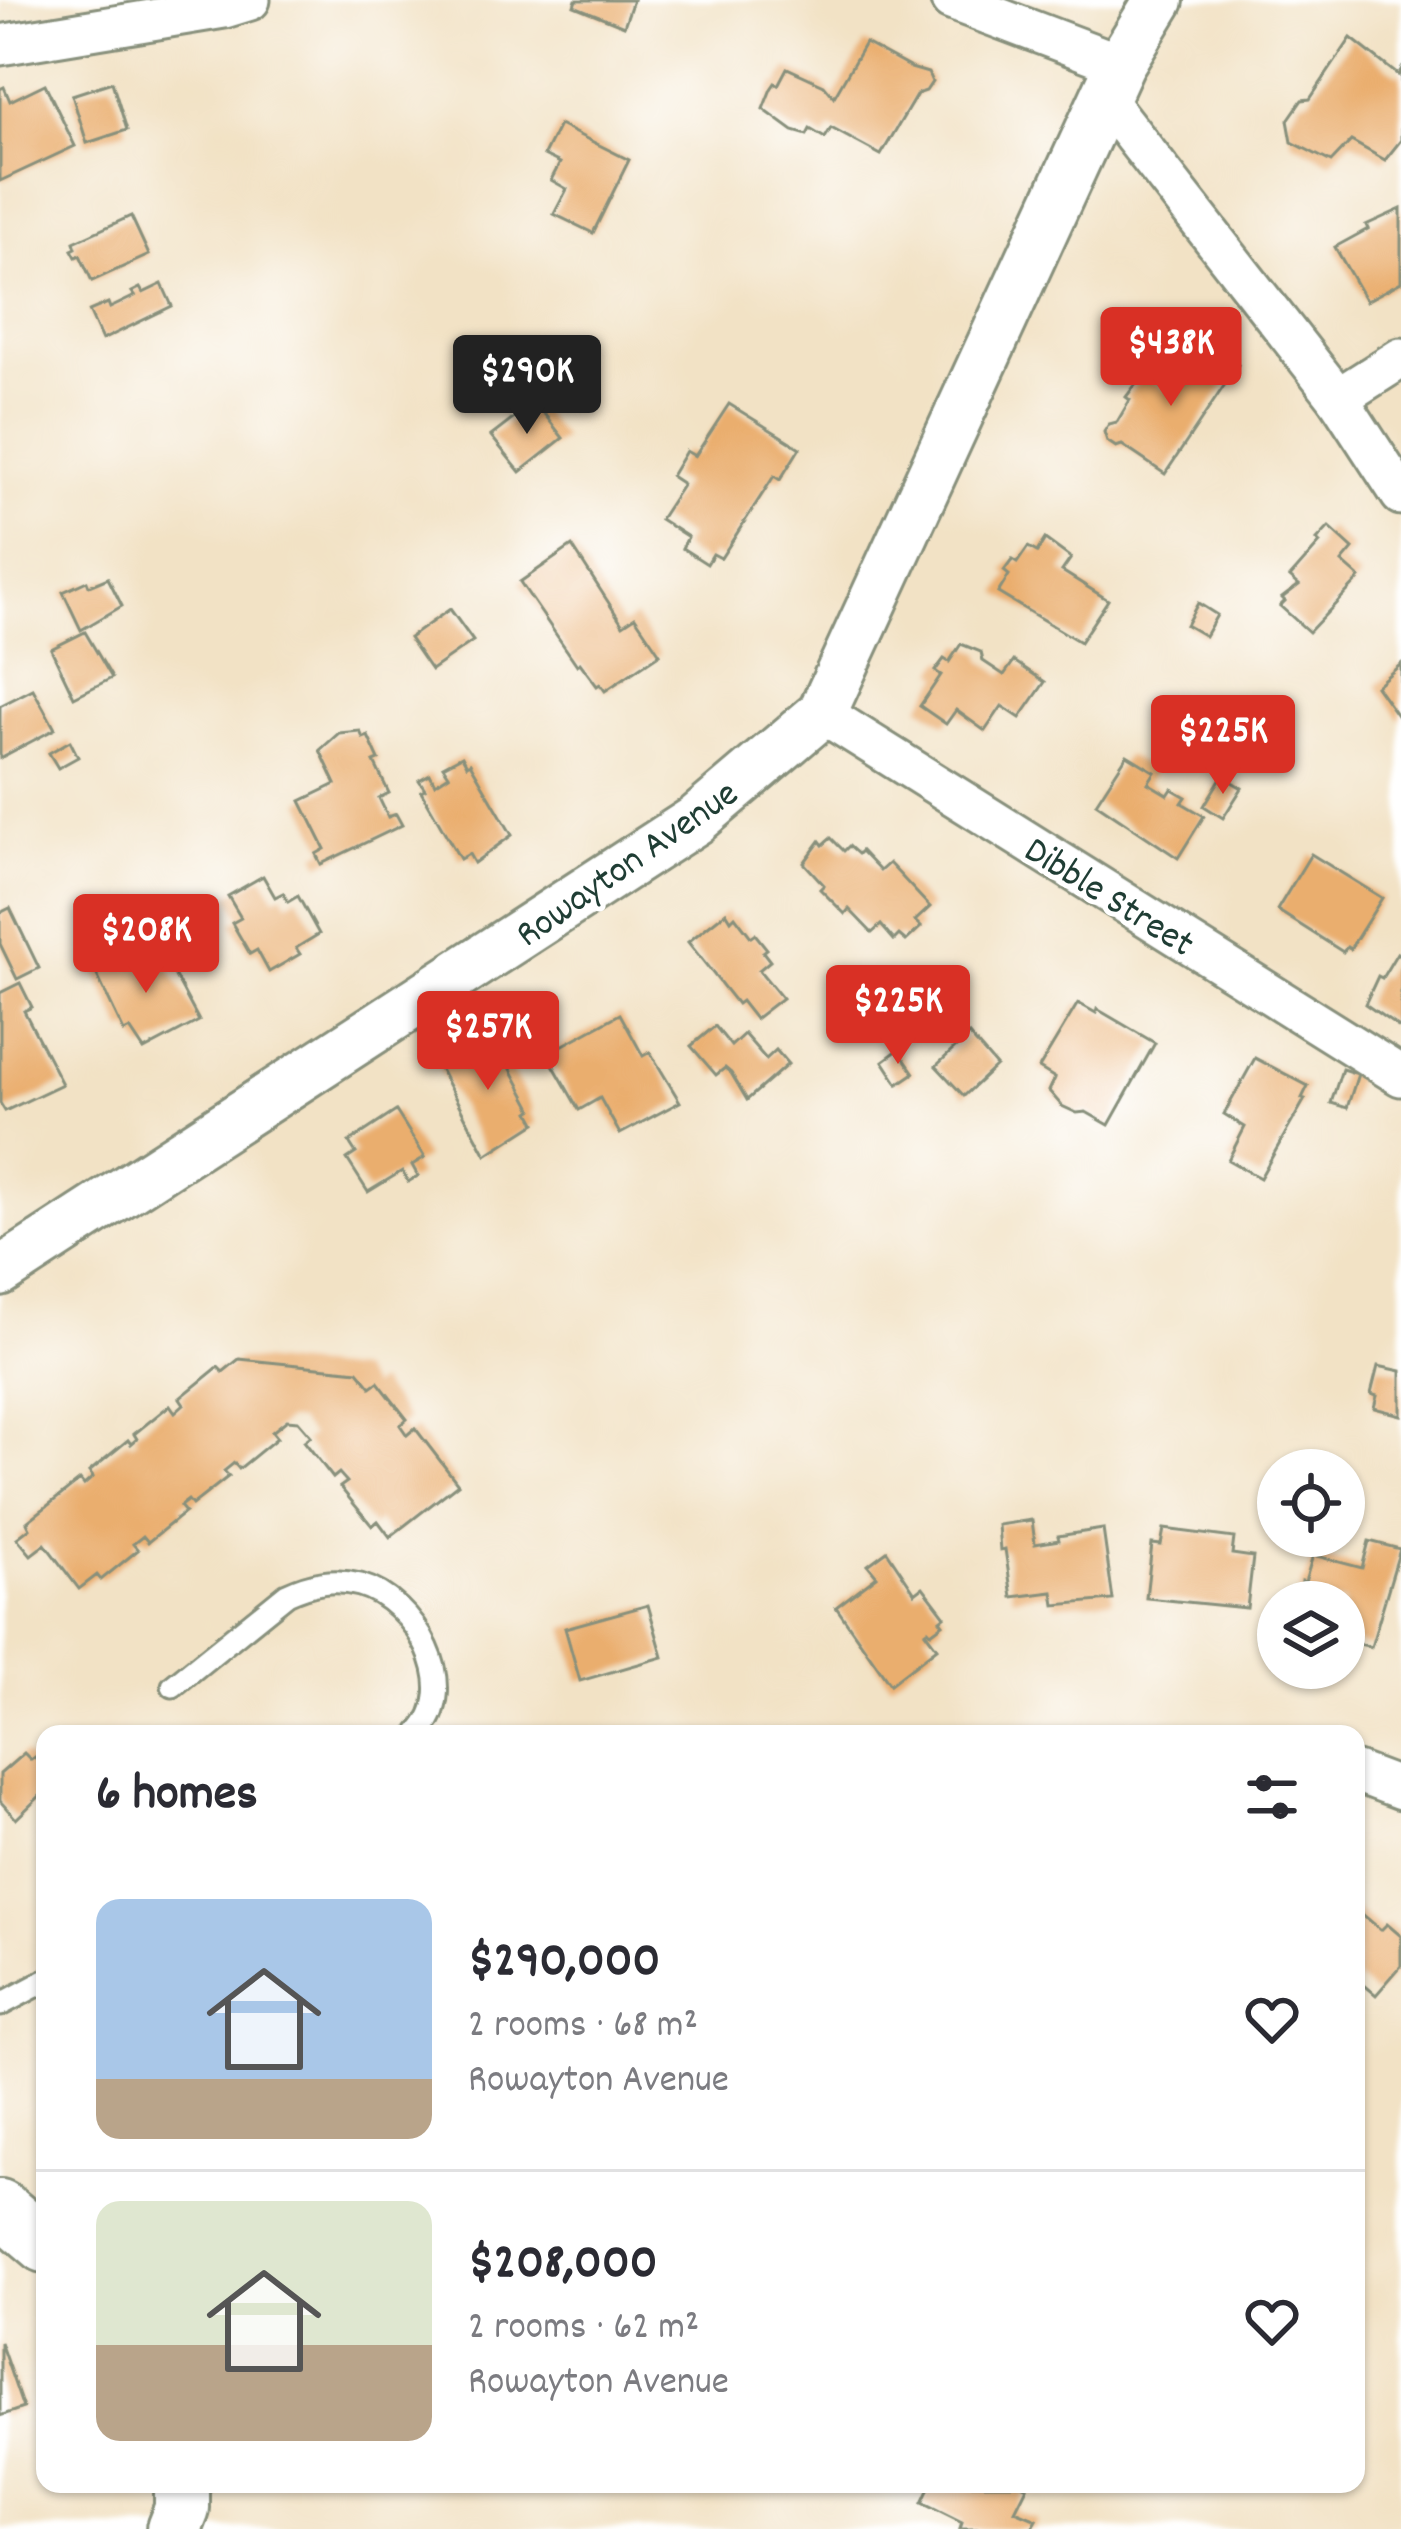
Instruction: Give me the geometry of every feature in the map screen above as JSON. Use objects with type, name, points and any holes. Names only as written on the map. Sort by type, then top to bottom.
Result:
[{"type":"main road","points":[[0,2207],[36,2237]]},
{"type":"main road","points":[[174,2529],[182,2493]]},
{"type":"street","points":[[951,0],[1113,83],[1338,398],[1401,495]]},
{"type":"street","name":"Rowayton Avenue","points":[[0,1272],[696,820],[822,713],[1113,83],[1159,0]]},
{"type":"street","points":[[0,45],[237,4]]},
{"type":"street","points":[[1338,398],[1401,358]]},
{"type":"street","name":"Dibble Street","points":[[822,713],[1401,1076]]},
{"type":"street","points":[[1365,1775],[1401,1789]]},
{"type":"lane","points":[[172,1686],[287,1594],[320,1582],[360,1585],[384,1595],[424,1641],[435,1686],[425,1725]]},
{"type":"lane","points":[[0,2005],[36,1986]]},
{"type":"building","points":[[576,0],[633,0],[624,26],[574,6]]},
{"type":"building","points":[[1351,38],[1398,75],[1401,70],[1401,140],[1385,160],[1351,141],[1331,162],[1292,142],[1288,120],[1302,100],[1310,99]]},
{"type":"building","points":[[865,43],[928,73],[932,82],[917,94],[881,155],[831,128],[825,138],[810,129],[807,135],[793,131],[763,109],[787,68],[824,85],[834,97]]},
{"type":"building","points":[[112,82],[127,130],[87,143],[72,95]]},
{"type":"building","points":[[45,84],[75,146],[0,181],[0,89],[4,87],[10,101]]},
{"type":"building","points":[[559,125],[629,160],[593,233],[554,214],[567,189],[551,180],[560,163],[544,155]]},
{"type":"building","points":[[1401,209],[1401,282],[1366,301],[1335,247]]},
{"type":"building","points":[[131,216],[149,255],[92,281],[80,255],[76,257],[72,250],[74,242]]},
{"type":"building","points":[[162,284],[172,306],[102,340],[89,311],[108,303],[110,308],[135,296],[132,292],[140,288],[143,293]]},
{"type":"building","points":[[1202,340],[1238,365],[1165,474],[1122,445],[1107,441],[1104,432],[1117,422],[1130,400],[1126,397],[1143,375],[1168,391]]},
{"type":"building","points":[[535,402],[563,438],[520,472],[491,436]]},
{"type":"building","points":[[729,404],[800,448],[780,480],[774,476],[721,558],[713,554],[707,564],[682,548],[688,537],[660,519],[683,484],[671,476],[686,451],[695,456]]},
{"type":"building","points":[[1329,527],[1353,549],[1342,562],[1360,578],[1309,632],[1280,606],[1285,601],[1282,598],[1299,585],[1290,577]]},
{"type":"building","points":[[1045,539],[1071,558],[1062,571],[1108,600],[1080,642],[998,593],[1012,560],[1017,563],[1028,547],[1037,552]]},
{"type":"building","points":[[572,546],[623,625],[635,617],[660,654],[605,691],[577,665],[520,582]]},
{"type":"building","points":[[108,578],[122,606],[81,630],[63,592]]},
{"type":"building","points":[[1198,603],[1217,615],[1205,636],[1186,625]]},
{"type":"building","points":[[450,609],[473,641],[431,670],[409,638]]},
{"type":"building","points":[[85,632],[112,678],[74,697],[51,649]]},
{"type":"building","points":[[961,644],[981,652],[983,661],[1004,675],[1014,661],[1045,682],[1020,718],[1002,706],[985,731],[956,710],[946,724],[920,706],[941,675],[935,671],[944,659],[949,662]]},
{"type":"building","points":[[1401,664],[1401,721],[1376,686]]},
{"type":"building","points":[[33,689],[55,729],[0,758],[0,706]]},
{"type":"building","points":[[360,731],[363,738],[368,736],[389,793],[379,798],[388,817],[396,814],[402,825],[321,864],[316,854],[325,849],[301,801],[336,784],[320,750],[339,733]]},
{"type":"building","points":[[70,741],[78,757],[58,768],[49,753]]},
{"type":"building","points":[[1127,755],[1155,772],[1148,783],[1168,795],[1172,789],[1186,797],[1182,803],[1204,816],[1178,858],[1096,803]]},
{"type":"building","points":[[462,756],[512,835],[474,863],[469,854],[460,859],[419,780],[430,774],[435,784],[449,775],[443,766]]},
{"type":"building","points":[[1222,776],[1242,788],[1223,818],[1204,806]]},
{"type":"building","points":[[831,838],[844,851],[849,846],[858,854],[861,851],[880,871],[889,863],[930,907],[915,921],[921,927],[906,941],[899,935],[894,940],[881,925],[872,933],[820,889],[824,885],[804,863],[820,841],[823,845]]},
{"type":"building","points":[[1311,854],[1382,898],[1350,949],[1343,952],[1277,910]]},
{"type":"building","points":[[263,876],[275,897],[283,893],[288,902],[298,896],[319,934],[296,948],[300,954],[269,972],[257,950],[250,954],[232,923],[241,918],[228,896]]},
{"type":"building","points":[[10,908],[39,968],[17,979],[0,944],[0,913]]},
{"type":"building","points":[[726,912],[767,949],[763,952],[770,961],[759,970],[782,998],[755,1019],[741,1001],[737,1004],[688,942]]},
{"type":"building","points":[[144,943],[152,958],[162,952],[199,1021],[144,1050],[130,1029],[124,1032],[94,969]]},
{"type":"building","points":[[1397,953],[1401,956],[1401,1029],[1365,1004],[1378,976],[1382,978]]},
{"type":"building","points":[[20,983],[32,1007],[24,1011],[62,1084],[5,1111],[0,1103],[0,993]]},
{"type":"building","points":[[1078,1003],[1155,1043],[1109,1125],[1062,1106],[1049,1091],[1055,1078],[1039,1068]]},
{"type":"building","points":[[620,1014],[643,1056],[650,1052],[680,1102],[620,1134],[600,1098],[579,1110],[547,1054]]},
{"type":"building","points":[[715,1026],[731,1046],[744,1034],[766,1059],[776,1050],[788,1064],[747,1100],[731,1073],[725,1068],[716,1075],[691,1046]]},
{"type":"building","points":[[492,1034],[536,1123],[486,1155],[437,1064]]},
{"type":"building","points":[[969,1035],[996,1066],[964,1096],[936,1066]]},
{"type":"building","points":[[898,1050],[914,1073],[898,1084],[883,1061]]},
{"type":"building","points":[[1255,1058],[1308,1086],[1260,1178],[1228,1160],[1245,1127],[1224,1114]]},
{"type":"building","points":[[1342,1069],[1358,1074],[1347,1108],[1331,1103]]},
{"type":"building","points":[[396,1111],[425,1157],[412,1165],[418,1176],[408,1182],[402,1171],[368,1192],[347,1159],[356,1153],[349,1142]]},
{"type":"building","points":[[239,1359],[358,1371],[371,1387],[378,1382],[407,1419],[400,1425],[407,1435],[415,1428],[458,1484],[390,1537],[378,1521],[372,1526],[340,1487],[347,1482],[339,1473],[333,1478],[304,1441],[311,1436],[298,1421],[287,1420],[272,1432],[277,1438],[239,1469],[234,1463],[224,1471],[229,1476],[192,1505],[188,1500],[180,1506],[185,1512],[148,1542],[143,1536],[133,1544],[138,1550],[101,1580],[97,1575],[79,1589],[45,1544],[31,1555],[17,1538],[30,1528],[27,1522],[80,1480],[84,1485],[93,1477],[89,1472],[128,1440],[131,1444],[137,1439],[134,1434],[170,1405],[175,1412],[184,1404],[180,1398],[218,1367],[223,1372]]},
{"type":"building","points":[[1378,1366],[1401,1371],[1401,1415],[1374,1408],[1377,1396],[1371,1394]]},
{"type":"building","points":[[1032,1520],[1035,1544],[1103,1529],[1113,1600],[1055,1605],[1053,1592],[1012,1597],[998,1525]]},
{"type":"building","points":[[1164,1529],[1234,1538],[1232,1554],[1253,1557],[1247,1608],[1146,1598],[1152,1544],[1161,1545]]},
{"type":"building","points":[[1369,1541],[1400,1549],[1371,1647],[1365,1645],[1365,1581],[1305,1581],[1312,1557],[1362,1568]]},
{"type":"building","points":[[887,1551],[915,1593],[923,1587],[945,1616],[940,1620],[943,1624],[925,1632],[937,1648],[890,1684],[836,1607],[877,1576],[868,1565]]},
{"type":"building","points":[[648,1605],[663,1657],[580,1681],[565,1628]]},
{"type":"building","points":[[24,1753],[31,1760],[36,1758],[36,1800],[16,1819],[0,1801],[0,1774]]},
{"type":"building","points":[[1365,1917],[1381,1930],[1387,1924],[1401,1936],[1401,1966],[1376,1995],[1365,1986]]},
{"type":"building","points":[[0,2342],[23,2408],[0,2416]]},
{"type":"building","points":[[927,2493],[1024,2493],[1015,2511],[1037,2520],[1032,2529],[960,2529],[962,2523],[922,2503]]}]
